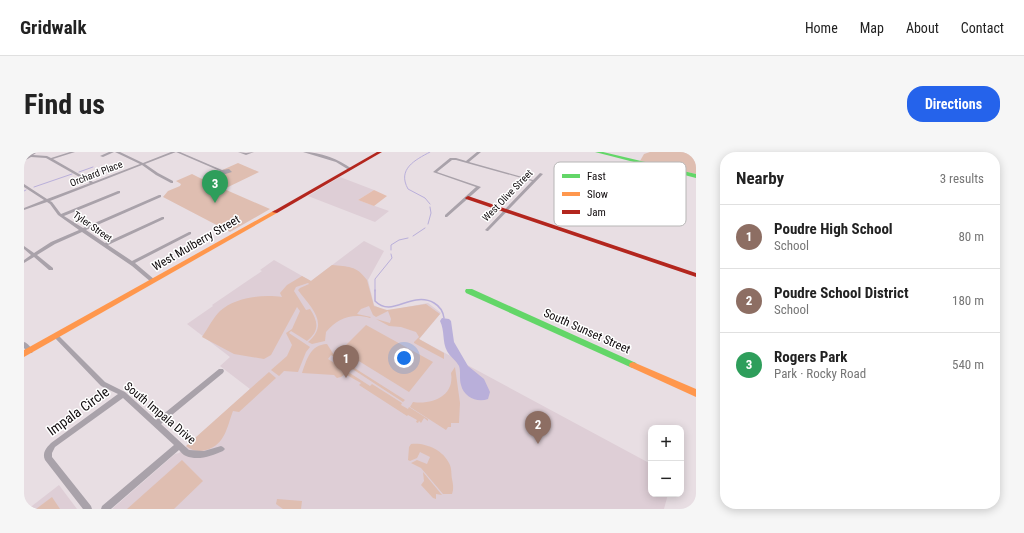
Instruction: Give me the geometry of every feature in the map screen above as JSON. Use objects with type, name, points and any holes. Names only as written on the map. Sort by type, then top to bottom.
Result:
[{"type":"main road","name":"West Mulberry Street","points":[[27,352],[380,152]]},
{"type":"main road","points":[[597,152],[639,162]]},
{"type":"main road","points":[[686,173],[696,176]]},
{"type":"main road","points":[[468,198],[696,275]]},
{"type":"main road","name":"South Sunset Street","points":[[469,291],[696,393]]},
{"type":"street","points":[[24,160],[36,152]]},
{"type":"street","points":[[51,159],[73,152]]},
{"type":"street","points":[[102,156],[112,152]]},
{"type":"street","points":[[117,152],[143,164],[172,182]]},
{"type":"street","points":[[176,152],[222,171]]},
{"type":"street","name":"Orchard Place","points":[[24,209],[176,152]]},
{"type":"street","points":[[240,152],[246,154],[252,152]]},
{"type":"street","points":[[305,152],[338,161],[350,169]]},
{"type":"street","points":[[466,162],[479,152]]},
{"type":"street","points":[[31,156],[46,157],[51,159],[93,183]]},
{"type":"street","points":[[446,216],[479,187],[435,172],[453,158],[534,181]]},
{"type":"street","name":"West Olive Street","points":[[487,230],[541,174]]},
{"type":"street","name":"Tyler Street","points":[[24,185],[47,200],[62,215],[132,263],[153,281]]},
{"type":"street","points":[[62,215],[119,192]]},
{"type":"street","points":[[24,262],[53,243],[160,196]]},
{"type":"street","points":[[105,245],[163,218]]},
{"type":"street","points":[[132,263],[190,233]]},
{"type":"street","points":[[24,246],[51,269]]},
{"type":"street","name":"South Impala Drive","points":[[56,336],[103,384],[123,394],[178,446],[187,452],[196,455],[209,454],[221,449]]},
{"type":"street","points":[[24,344],[27,352]]},
{"type":"street","points":[[156,424],[221,371]]},
{"type":"street","name":"Impala Circle","points":[[88,509],[48,458],[48,452],[53,445],[123,394]]},
{"type":"street","points":[[105,509],[178,446]]},
{"type":"shaded area","points":[[650,152],[696,152],[696,174],[686,172],[686,162],[640,161],[644,154]]},
{"type":"shaded area","points":[[238,163],[259,172],[224,189],[270,209],[230,232],[163,197],[168,191],[180,186],[181,184],[176,181],[192,174],[202,179]]},
{"type":"shaded area","points":[[340,177],[374,190],[358,200],[389,211],[375,222],[308,196]]},
{"type":"shaded area","points":[[374,190],[387,196],[374,206],[358,200]]},
{"type":"shaded area","points":[[364,241],[384,251],[368,280],[374,305],[385,311],[428,303],[441,313],[419,339],[648,462],[648,497],[667,497],[664,509],[112,509],[175,454],[179,453],[250,389],[220,366],[230,357],[187,324],[262,271],[260,270],[274,260],[311,281]]},
{"type":"shaded area","points":[[332,265],[355,269],[363,275],[367,280],[374,306],[387,310],[426,304],[440,314],[419,339],[444,353],[444,359],[414,343],[419,337],[416,332],[401,327],[389,326],[376,319],[390,323],[391,319],[388,311],[376,317],[373,315],[369,306],[361,309],[357,314],[371,317],[370,318],[357,316],[340,320],[326,332],[325,341],[312,344],[308,342],[318,328],[318,322],[313,309],[298,290],[309,284],[308,283],[296,287],[294,291],[306,310],[310,309],[313,313],[316,322],[316,330],[307,341],[291,331],[289,333],[310,347],[306,352],[298,372],[284,371],[279,376],[271,370],[287,356],[292,345],[286,333],[292,329],[300,311],[297,307],[271,355],[264,359],[234,354],[202,337],[220,311],[233,302],[258,296],[282,297],[280,293],[287,285],[302,276],[311,281]]},
{"type":"shaded area","points":[[442,318],[449,319],[451,321],[454,342],[468,366],[484,379],[490,392],[488,399],[475,399],[465,393],[460,383],[459,366],[445,348],[440,321]]},
{"type":"shaded area","points":[[366,325],[433,362],[409,392],[341,350]]},
{"type":"shaded area","points":[[327,344],[334,355],[405,400],[403,402],[331,355],[328,359],[370,386],[372,384],[402,403],[401,405],[408,409],[409,407],[428,419],[428,421],[424,418],[421,423],[419,421],[418,423],[416,422],[417,420],[408,415],[407,416],[359,385],[361,383],[345,374],[337,378],[334,375],[302,373],[313,350],[321,345]]},
{"type":"shaded area","points":[[455,367],[460,403],[459,423],[451,423],[451,427],[448,427],[446,430],[410,407],[413,402],[428,402],[441,397],[446,393],[451,381],[451,373]]},
{"type":"shaded area","points":[[269,372],[276,378],[239,412],[233,411],[227,429],[217,444],[212,448],[201,451],[193,450],[186,446]]},
{"type":"shaded area","points":[[411,444],[422,444],[433,448],[446,458],[451,469],[453,486],[452,494],[443,494],[421,468],[411,463],[417,460],[427,464],[430,457],[420,452],[417,458],[410,461],[408,460],[409,447]]},
{"type":"shaded area","points":[[182,460],[203,481],[174,509],[127,509]]},
{"type":"shaded area","points":[[423,472],[442,495],[436,494],[436,499],[433,498],[421,485],[424,481]]},
{"type":"shaded area","points":[[59,485],[77,509],[28,509]]},
{"type":"shaded area","points":[[52,497],[60,509],[36,509]]},
{"type":"shaded area","points":[[277,499],[302,501],[301,509],[283,509],[276,504]]},
{"type":"waterway","points":[[430,152],[409,166],[405,176],[405,182],[408,189],[425,198],[430,204]]},
{"type":"waterway","points":[[79,172],[93,167]]},
{"type":"waterway","points":[[34,187],[72,174]]},
{"type":"waterway","points":[[428,224],[431,213],[430,207]]},
{"type":"waterway","points":[[413,236],[425,228]]},
{"type":"waterway","points":[[391,250],[391,245],[399,240],[408,238]]},
{"type":"waterway","points":[[391,254],[392,258],[375,279],[375,301],[385,307],[390,307],[410,301],[426,300],[434,303],[441,309],[444,318]]},
{"type":"traffic: fast","points":[[597,152],[638,162]]},
{"type":"traffic: fast","points":[[686,174],[696,176]]},
{"type":"traffic: fast","points":[[469,291],[633,365]]},
{"type":"traffic: slow","points":[[24,354],[275,212]]},
{"type":"traffic: slow","points":[[633,365],[696,393]]},
{"type":"traffic: jam","points":[[275,212],[380,152]]},
{"type":"traffic: jam","points":[[468,198],[696,275]]},
{"type":"place","name":"Rogers Park","points":[[215,203]]},
{"type":"place","name":"Poudre High School","points":[[346,378]]},
{"type":"place","name":"Poudre School District","points":[[538,444]]}]
